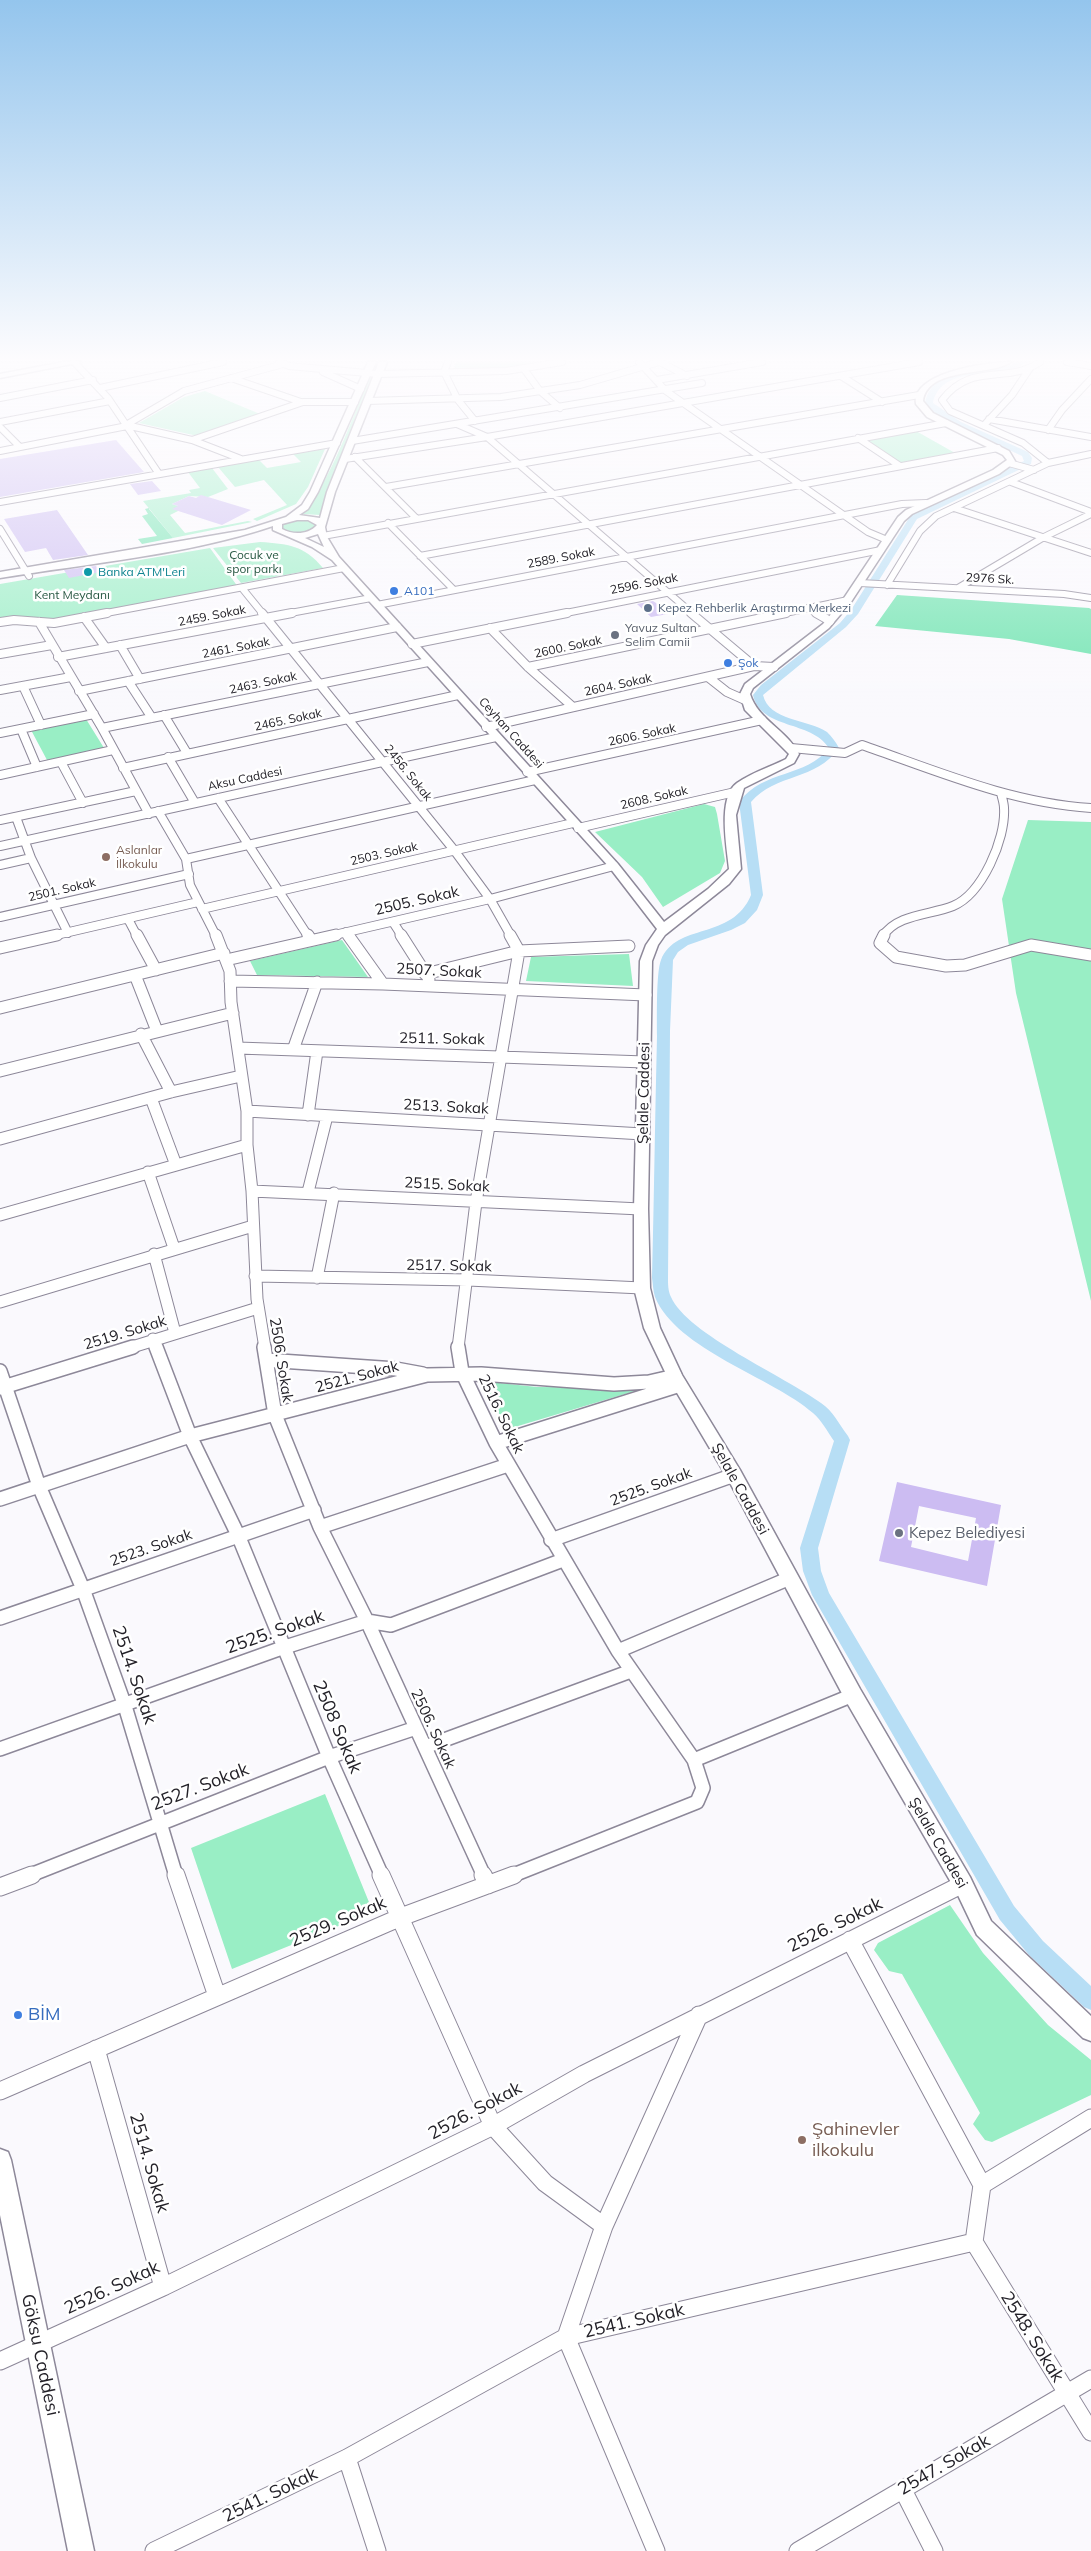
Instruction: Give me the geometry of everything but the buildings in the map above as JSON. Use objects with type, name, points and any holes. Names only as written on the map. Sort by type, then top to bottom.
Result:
[{"type":"street","points":[[0,502],[119,481]]},
{"type":"street","points":[[0,581],[28,573],[238,534],[278,524],[288,519],[308,502],[318,481]]},
{"type":"street","points":[[322,530],[337,481]]},
{"type":"street","points":[[380,481],[416,518]]},
{"type":"street","points":[[386,487],[421,481]]},
{"type":"street","points":[[539,481],[665,592],[754,666]]},
{"type":"street","points":[[0,575],[28,573],[244,538],[306,535],[322,530],[388,523],[619,481]]},
{"type":"street","points":[[794,481],[868,532],[888,540]]},
{"type":"street","points":[[420,556],[821,481]]},
{"type":"street","points":[[735,792],[740,786],[790,761],[794,754],[791,748],[749,708],[746,700],[749,686],[830,621],[860,583],[901,519],[926,503],[976,481]]},
{"type":"street","points":[[887,585],[920,531],[936,516],[1011,482],[1091,513]]},
{"type":"street","name":"2589. Sokak","points":[[374,601],[453,589],[902,504],[926,503]]},
{"type":"street","points":[[954,508],[1091,554]]},
{"type":"street","points":[[958,588],[1044,537],[1091,513]]},
{"type":"street","points":[[288,519],[310,518],[322,530]]},
{"type":"street","points":[[388,523],[453,589]]},
{"type":"street","points":[[278,524],[277,530],[288,535]]},
{"type":"street","points":[[0,528],[28,573]]},
{"type":"street","name":"Ceyhan Caddesi","points":[[322,530],[335,558]]},
{"type":"street","name":"Ceyhan Caddesi","points":[[288,535],[315,545],[335,558],[486,727],[614,866],[664,929]]},
{"type":"street","name":"2596. Sokak","points":[[412,644],[881,550]]},
{"type":"street","points":[[0,622],[14,620],[54,623],[344,568]]},
{"type":"street","name":"2976 Sk.","points":[[860,583],[1091,598]]},
{"type":"street","name":"2456. Sokak","points":[[242,588],[346,719],[384,762],[454,850],[490,899],[520,951]]},
{"type":"street","name":"2600. Sokak","points":[[528,666],[848,600]]},
{"type":"street","name":"2459. Sokak","points":[[58,657],[265,617],[374,601]]},
{"type":"street","points":[[808,608],[830,621]]},
{"type":"street","points":[[84,617],[106,648]]},
{"type":"street","name":"2506. Sokak","points":[[39,622],[58,657],[94,714],[136,791],[186,859],[190,885],[225,957],[248,1112],[247,1145],[252,1191],[255,1276],[258,1308],[275,1415],[320,1528],[366,1621],[488,1885]]},
{"type":"street","name":"2461. Sokak","points":[[79,691],[397,627]]},
{"type":"street","points":[[490,628],[573,707]]},
{"type":"street","points":[[0,654],[52,645]]},
{"type":"street","points":[[120,645],[140,678]]},
{"type":"street","name":"2463. Sokak","points":[[102,728],[428,662]]},
{"type":"street","name":"2604. Sokak","points":[[486,727],[754,666],[774,667]]},
{"type":"street","points":[[0,690],[71,677]]},
{"type":"street","points":[[708,677],[727,692],[746,700]]},
{"type":"street","points":[[128,681],[152,718]]},
{"type":"street","points":[[23,686],[41,725]]},
{"type":"street","name":"2465. Sokak","points":[[123,768],[458,695]]},
{"type":"street","points":[[0,733],[94,714]]},
{"type":"street","points":[[164,715],[187,754]]},
{"type":"street","name":"2606. Sokak","points":[[186,859],[421,807],[531,776],[762,720]]},
{"type":"street","points":[[22,729],[37,767]]},
{"type":"street","name":"Aksu Caddesi","points":[[0,846],[496,737]]},
{"type":"street","points":[[791,748],[844,753],[862,745],[1001,793],[1033,802],[1091,808]]},
{"type":"street","points":[[0,775],[113,750]]},
{"type":"street","points":[[168,758],[195,803]]},
{"type":"street","points":[[61,762],[83,803]]},
{"type":"street","points":[[0,820],[136,791]]},
{"type":"street","name":"2608. Sokak","points":[[575,825],[735,792]]},
{"type":"street","name":"Şelale Caddesi","points":[[735,792],[731,814],[734,869],[718,887],[664,929],[649,946],[646,961],[644,1134],[640,1208],[642,1288],[652,1328],[677,1380],[734,1475],[853,1695],[963,1884],[984,1928],[1091,2031]]},
{"type":"street","points":[[1001,793],[1004,811],[997,844],[980,886],[964,901],[953,906],[896,924],[884,931],[880,943],[896,957],[946,966],[966,965],[1031,945],[1091,955]]},
{"type":"street","points":[[218,798],[311,940]]},
{"type":"street","points":[[16,817],[31,858],[68,932]]},
{"type":"street","name":"2503. Sokak","points":[[0,948],[128,919],[279,891],[454,850],[575,825]]},
{"type":"street","points":[[0,865],[31,858]]},
{"type":"street","name":"2505. Sokak","points":[[0,1008],[156,970],[392,922],[490,899],[614,866]]},
{"type":"street","name":"2501. Sokak","points":[[0,917],[189,874]]},
{"type":"street","points":[[128,919],[156,970]]},
{"type":"street","points":[[392,922],[434,986]]},
{"type":"street","points":[[346,932],[383,984]]},
{"type":"street","points":[[425,974],[520,951],[630,946]]},
{"type":"street","points":[[511,989],[520,951]]},
{"type":"street","points":[[135,975],[157,1031]]},
{"type":"street","name":"2507. Sokak","points":[[230,981],[383,984],[646,995]]},
{"type":"street","points":[[293,1050],[317,982]]},
{"type":"street","name":"2516. Sokak","points":[[511,989],[476,1202],[468,1280],[458,1346],[462,1372],[496,1444],[551,1540],[618,1651],[694,1760],[703,1788],[697,1802]]},
{"type":"street","points":[[0,1071],[141,1034],[233,1013]]},
{"type":"street","points":[[141,1034],[171,1092]]},
{"type":"street","name":"2511. Sokak","points":[[238,1048],[500,1055],[645,1062]]},
{"type":"street","points":[[308,1115],[317,1051]]},
{"type":"street","points":[[0,1139],[171,1092],[242,1076]]},
{"type":"street","points":[[151,1098],[176,1165]]},
{"type":"street","name":"2513. Sokak","points":[[248,1112],[644,1134]]},
{"type":"street","points":[[308,1192],[326,1116]]},
{"type":"street","points":[[0,1215],[247,1145]]},
{"type":"street","points":[[148,1172],[174,1248]]},
{"type":"street","name":"2515. Sokak","points":[[252,1191],[640,1208]]},
{"type":"street","points":[[317,1278],[334,1194]]},
{"type":"street","points":[[0,1302],[154,1254],[253,1226]]},
{"type":"street","points":[[154,1254],[174,1333]]},
{"type":"street","name":"2517. Sokak","points":[[255,1276],[468,1280],[642,1288]]},
{"type":"street","name":"2519. Sokak","points":[[2,1387],[258,1308]]},
{"type":"street","name":"2508 Sokak","points":[[153,1339],[190,1436],[238,1535],[282,1648],[329,1757],[493,2126],[545,2183],[604,2226]]},
{"type":"street","points":[[266,1360],[396,1369],[427,1375]]},
{"type":"street","name":"2514. Sokak","points":[[0,1371],[2,1387],[39,1486],[82,1589],[124,1706],[159,1824],[217,1996]]},
{"type":"street","name":"2521. Sokak","points":[[0,1499],[190,1436],[427,1375],[462,1372],[582,1383],[643,1384],[677,1380]]},
{"type":"street","points":[[496,1444],[677,1380]]},
{"type":"street","points":[[320,1528],[508,1465]]},
{"type":"street","name":"2525. Sokak","points":[[551,1540],[734,1475]]},
{"type":"street","name":"2523. Sokak","points":[[0,1618],[314,1510]]},
{"type":"street","name":"2525. Sokak","points":[[0,1749],[282,1648],[366,1621],[392,1625],[563,1560]]},
{"type":"street","points":[[618,1651],[790,1578]]},
{"type":"street","points":[[425,1747],[631,1671]]},
{"type":"street","points":[[694,1760],[853,1695]]},
{"type":"street","name":"2527. Sokak","points":[[0,1887],[329,1757],[416,1728]]},
{"type":"street","name":"2529. Sokak","points":[[0,2091],[401,1917],[488,1885],[697,1802]]},
{"type":"street","name":"2526. Sokak","points":[[0,2361],[163,2287],[493,2126],[584,2074],[963,1884]]},
{"type":"street","points":[[850,1940],[982,2185],[974,2242]]},
{"type":"street","points":[[656,2551],[566,2337],[604,2226],[699,2015]]},
{"type":"street","name":"2514. Sokak","points":[[96,2049],[163,2287]]},
{"type":"street","points":[[982,2185],[1091,2118]]},
{"type":"street","name":"Göksu Caddesi","points":[[0,2160],[81,2551]]},
{"type":"street","name":"2541. Sokak","points":[[154,2551],[347,2458],[566,2337],[974,2242]]},
{"type":"street","name":"2548. Sokak","points":[[974,2242],[1091,2432]]},
{"type":"street","name":"2547. Sokak","points":[[798,2551],[1091,2379]]},
{"type":"street","points":[[347,2458],[377,2551]]},
{"type":"street","points":[[903,2490],[934,2551]]},
{"type":"green space","points":[[195,481],[222,481],[228,489],[208,497],[189,496],[172,504],[178,506],[178,511],[170,515],[185,533],[248,521],[252,522],[173,538],[143,501],[191,493],[189,490],[200,488]]},
{"type":"green space","points":[[230,481],[260,481],[235,487]]},
{"type":"green space","points":[[265,481],[311,481],[296,504],[257,521],[253,519],[287,505]]},
{"type":"green space","points":[[324,481],[332,481],[320,515],[302,514],[312,501]]},
{"type":"green space","points":[[149,508],[173,538],[142,544],[138,539],[157,536],[142,516],[148,514],[145,509]]},
{"type":"green space","points":[[294,520],[310,521],[317,526],[309,531],[300,533],[283,530],[283,525]]},
{"type":"green space","name":"Çocuk ve spor parkı","points":[[260,542],[295,547],[316,560],[323,568],[241,583],[213,548]]},
{"type":"green space","name":"Kent Meydanı","points":[[210,548],[238,587],[53,621],[0,620],[0,584]]},
{"type":"green space","points":[[897,595],[1089,608],[1091,609],[1091,654],[1009,639],[875,626]]},
{"type":"green space","points":[[86,719],[104,748],[47,760],[31,730]]},
{"type":"green space","points":[[704,804],[715,807],[725,861],[720,873],[663,907],[642,877],[595,832]]},
{"type":"green space","points":[[1028,820],[1091,822],[1091,1301],[1016,993],[1002,899]]},
{"type":"green space","points":[[342,940],[368,977],[257,975],[250,961]]},
{"type":"green space","points":[[629,954],[633,986],[526,981],[531,957]]},
{"type":"green space","points":[[480,1381],[537,1387],[645,1388],[508,1429]]},
{"type":"green space","points":[[325,1794],[373,1912],[232,1969],[191,1848]]},
{"type":"green space","points":[[950,1905],[983,1953],[1048,2025],[1091,2060],[1091,2095],[992,2142],[985,2140],[973,2124],[980,2113],[902,1974],[889,1971],[874,1950],[878,1943]]},
{"type":"waterway","points":[[987,481],[914,517],[855,612],[843,625],[765,687],[758,695],[760,704],[772,714],[815,730],[829,740],[834,748],[816,766],[766,784],[754,791],[745,802],[757,895],[751,910],[741,920],[727,927],[683,943],[673,950],[667,960],[663,1031],[660,1278],[663,1297],[671,1311],[687,1326],[708,1341],[816,1407],[827,1418],[842,1440],[809,1548],[812,1571],[821,1595],[1007,1913],[1036,1948],[1091,2000]]},
{"type":"place","name":"Banka ATM'Leri","points":[[88,572]]},
{"type":"place","name":"A101","points":[[394,591]]},
{"type":"place","name":"Kepez Rehberlik Araştırma Merkezi","points":[[648,608]]},
{"type":"place","name":"Yavuz Sultan Selim Camii","points":[[615,635]]},
{"type":"place","name":"Şok","points":[[728,663]]},
{"type":"place","name":"Aslanlar İlkokulu","points":[[106,857]]},
{"type":"place","name":"Kepez Belediyesi","points":[[899,1533]]},
{"type":"place","name":"BİM","points":[[18,2015]]},
{"type":"place","name":"Şahinevler ilkokulu","points":[[802,2140]]}]
